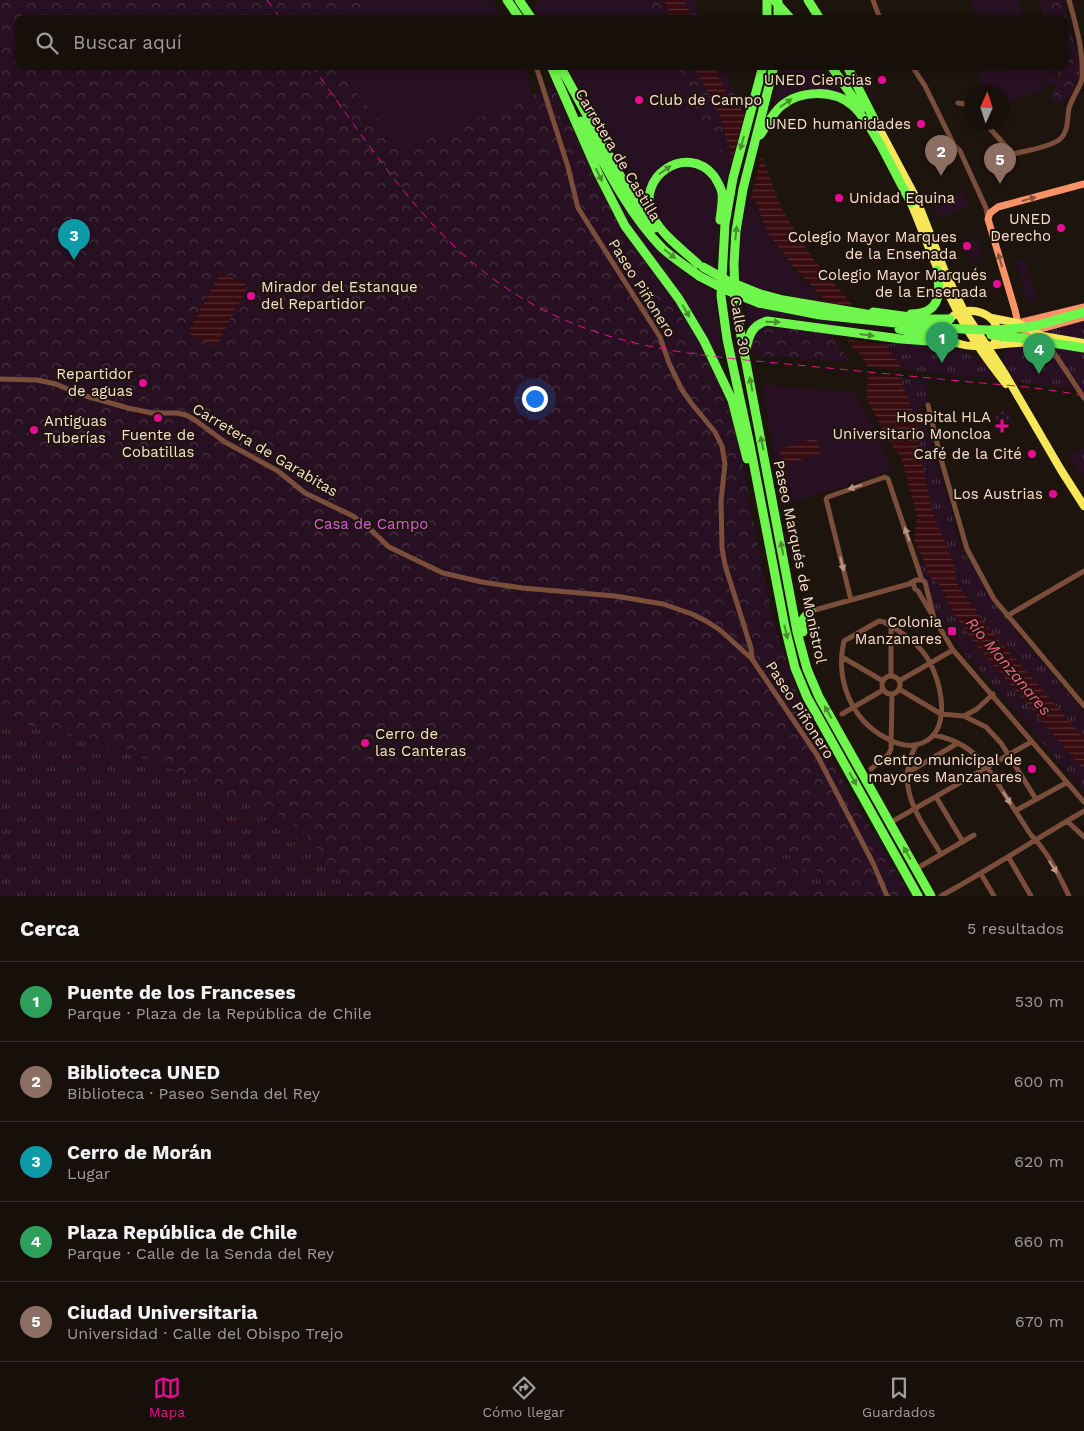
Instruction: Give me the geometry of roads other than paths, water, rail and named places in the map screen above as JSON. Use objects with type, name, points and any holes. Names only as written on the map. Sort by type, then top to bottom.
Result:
[{"type":"highway","points":[[507,0],[517,15]]},
{"type":"highway","points":[[519,0],[529,15]]},
{"type":"highway","points":[[767,0],[767,15]]},
{"type":"highway","points":[[776,0],[778,15]]},
{"type":"highway","points":[[776,0],[788,15]]},
{"type":"highway","points":[[808,0],[817,15]]},
{"type":"highway","points":[[553,70],[598,173],[625,226],[679,300],[724,381],[735,410],[750,476],[766,531]]},
{"type":"highway","name":"Carretera de Castilla","points":[[553,70],[606,166],[638,219],[664,249],[700,269]]},
{"type":"highway","name":"Carretera de Castilla","points":[[562,70],[616,170],[640,209],[669,243],[726,290],[852,319],[923,325]]},
{"type":"highway","name":"Calle 30","points":[[762,70],[733,178],[725,224],[720,296],[766,531]]},
{"type":"highway","name":"Calle 30","points":[[745,354],[735,296],[736,231],[740,202],[773,70]]},
{"type":"highway","points":[[834,70],[862,111],[911,204]]},
{"type":"highway","points":[[849,70],[873,117]]},
{"type":"highway","points":[[756,141],[780,107],[788,101],[799,96],[827,94],[843,99],[853,106],[880,144]]},
{"type":"highway","points":[[700,269],[657,223],[651,210],[649,201],[651,185],[665,169],[675,164],[690,162],[704,167],[716,179],[722,192],[718,258],[720,296]]},
{"type":"highway","points":[[894,315],[920,314],[930,309],[939,297],[940,289],[937,270]]},
{"type":"highway","name":"Carretera de Castilla","points":[[818,310],[844,310],[944,328]]},
{"type":"highway","points":[[844,310],[881,313],[925,320],[950,319]]},
{"type":"highway","points":[[944,328],[1015,329],[1038,325],[1084,312]]},
{"type":"highway","points":[[852,319],[952,341]]},
{"type":"highway","points":[[745,354],[748,338],[753,328],[767,321],[901,339],[952,341]]},
{"type":"highway","points":[[944,328],[968,334],[1022,338],[1084,348]]},
{"type":"highway","name":"Paseo Marqués de Monistrol","points":[[745,354],[797,632],[807,669],[820,697],[931,896]]},
{"type":"highway","name":"Paseo Marqués de Monistrol","points":[[766,531],[795,668],[807,697],[918,896]]},
{"type":"highway","points":[[791,596],[797,605],[804,610],[811,611]]},
{"type":"highway","points":[[807,669],[807,656],[801,622],[811,611]]},
{"type":"main road","points":[[873,117],[916,198],[961,312],[991,345],[1060,470],[1084,506]]},
{"type":"main road","points":[[911,204],[937,270],[979,346],[1024,404]]},
{"type":"main road","points":[[1084,343],[1043,336],[1018,323],[992,318],[988,315],[961,312],[950,319],[947,328],[952,341],[979,346],[1007,342],[1027,343],[1084,352]]},
{"type":"main road","points":[[991,345],[998,333],[992,318]]},
{"type":"street","points":[[873,0],[879,15]]},
{"type":"street","points":[[991,130],[1014,154],[1052,143],[1062,137],[1068,124],[1070,104],[1080,85],[1083,68],[1082,48],[1069,0]]},
{"type":"street","name":"Paseo Piñonero","points":[[537,70],[568,167],[578,208],[660,337],[682,390],[715,432],[722,446],[725,464],[721,501],[722,548],[751,648],[752,659],[817,755],[873,863],[887,896]]},
{"type":"street","points":[[915,70],[925,86],[954,145],[960,151],[984,205],[1018,323],[1018,334],[1007,342]]},
{"type":"street","points":[[958,103],[964,104]]},
{"type":"street","points":[[988,220],[990,213],[998,208],[1084,184]]},
{"type":"street","points":[[984,205],[998,208]]},
{"type":"street","points":[[1018,323],[1084,307]]},
{"type":"street","points":[[1007,342],[1084,317]]},
{"type":"street","points":[[1051,347],[1084,398]]},
{"type":"street","name":"Carretera de Garabitas","points":[[0,379],[37,380],[56,384],[79,394],[128,408],[152,413],[186,415],[196,420],[225,442],[278,472],[305,493],[353,516],[389,547],[442,573],[482,582],[615,596],[663,604],[706,621],[720,630],[752,659]]},
{"type":"street","points":[[928,405],[941,459],[967,549],[994,600],[1084,706]]},
{"type":"street","points":[[851,600],[826,499],[835,494],[885,478],[888,479],[924,582],[935,622]]},
{"type":"street","points":[[1007,616],[1084,570]]},
{"type":"street","points":[[811,611],[914,583],[916,580],[922,580]]},
{"type":"street","points":[[914,583],[913,587],[918,591],[953,650],[993,694],[1031,742],[1084,802]]},
{"type":"street","points":[[918,591],[925,587]]},
{"type":"street","points":[[877,621],[891,626],[914,641],[930,662],[940,686],[941,714],[938,728],[925,742],[916,745],[906,746],[892,741],[880,735],[866,724],[853,708],[843,680],[843,643],[846,639],[877,621]]},
{"type":"street","points":[[891,626],[891,676]]},
{"type":"street","points":[[899,681],[953,650]]},
{"type":"street","points":[[842,657],[883,681]]},
{"type":"street","points":[[892,695],[887,694],[883,690],[883,681],[886,677],[896,678],[899,681],[900,689]]},
{"type":"street","points":[[900,689],[941,714],[964,716],[986,727],[1000,743],[1036,799]]},
{"type":"street","points":[[892,695],[900,689]]},
{"type":"street","points":[[842,714],[883,690]]},
{"type":"street","points":[[964,716],[977,709],[993,694]]},
{"type":"street","points":[[871,769],[888,755],[891,749],[892,695]]},
{"type":"street","points":[[933,735],[958,743],[971,750],[987,767],[1057,872],[1069,896]]},
{"type":"street","points":[[895,820],[1031,742]]},
{"type":"street","points":[[907,773],[958,743]]},
{"type":"street","points":[[916,745],[910,758],[907,773],[909,794],[914,809],[941,854]]},
{"type":"street","points":[[1015,811],[1066,783]]},
{"type":"street","points":[[936,796],[963,842]]},
{"type":"street","points":[[941,896],[1009,858],[1035,839],[1084,811]]},
{"type":"street","points":[[1067,821],[1084,837]]},
{"type":"street","points":[[921,866],[974,835]]},
{"type":"street","points":[[1009,858],[1031,896]]},
{"type":"street","points":[[981,874],[994,896]]},
{"type":"water","points":[[664,0],[684,0],[691,15],[671,15]]},
{"type":"water","name":"Río Manzanares","points":[[696,70],[716,70],[730,98],[745,113],[783,212],[814,260],[886,344],[900,365],[903,385],[918,425],[919,456],[932,511],[954,564],[956,581],[990,630],[1084,738],[1084,770],[976,645],[952,611],[940,585],[932,579],[914,540],[917,517],[902,459],[891,444],[867,400],[867,367],[863,358],[852,346],[821,296],[792,265],[767,232],[757,205],[731,164],[730,150],[719,114]]},
{"type":"water","points":[[221,272],[248,286],[216,347],[188,332]]},
{"type":"water","points":[[816,438],[821,453],[784,465],[779,449]]},
{"type":"waterway","points":[[0,727],[24,731],[39,737],[51,748],[54,756],[59,758],[73,760],[114,759],[139,764],[151,774],[173,786],[180,797],[210,804],[223,823],[245,819],[257,819],[270,823],[291,840],[331,896]]},
{"type":"railway","points":[[267,0],[278,15]]},
{"type":"railway","points":[[315,70],[384,166],[423,214],[444,236],[466,257],[502,285],[538,307],[575,324],[612,337],[651,347],[733,359],[1053,390],[1084,396]]},
{"type":"place","name":"UNED Ciencias","points":[[882,80]]},
{"type":"place","name":"Club de Campo","points":[[639,100]]},
{"type":"place","name":"UNED humanidades","points":[[921,124]]},
{"type":"place","name":"Biblioteca UNED","points":[[941,176]]},
{"type":"place","name":"Ciudad Universitaria","points":[[1000,184]]},
{"type":"place","name":"Unidad Equina","points":[[839,198]]},
{"type":"place","name":"UNED Derecho","points":[[1061,228]]},
{"type":"place","name":"Colegio Mayor Marques de la Ensenada","points":[[967,246]]},
{"type":"place","name":"Cerro de Morán","points":[[74,260]]},
{"type":"place","name":"Colegio Mayor Marqués de la Ensenada","points":[[997,284]]},
{"type":"place","name":"Mirador del Estanque del Repartidor","points":[[251,296]]},
{"type":"place","name":"Puente de los Franceses","points":[[942,363]]},
{"type":"place","name":"Plaza República de Chile","points":[[1039,374]]},
{"type":"place","name":"Repartidor de aguas","points":[[143,383]]},
{"type":"place","name":"Fuente de Cobatillas","points":[[158,418]]},
{"type":"place","name":"Hospital HLA Universitario Moncloa","points":[[1002,426]]},
{"type":"place","name":"Antiguas Tuberías","points":[[34,430]]},
{"type":"place","name":"Café de la Cité","points":[[1032,454]]},
{"type":"place","name":"Los Austrias","points":[[1053,494]]},
{"type":"place","name":"Colonia Manzanares","points":[[952,631]]},
{"type":"place","name":"Cerro de las Canteras","points":[[365,743]]},
{"type":"place","name":"Centro municipal de mayores Manzanares","points":[[1032,769]]},
{"type":"park label","name":"Casa de Campo","points":[[371,524]]}]
